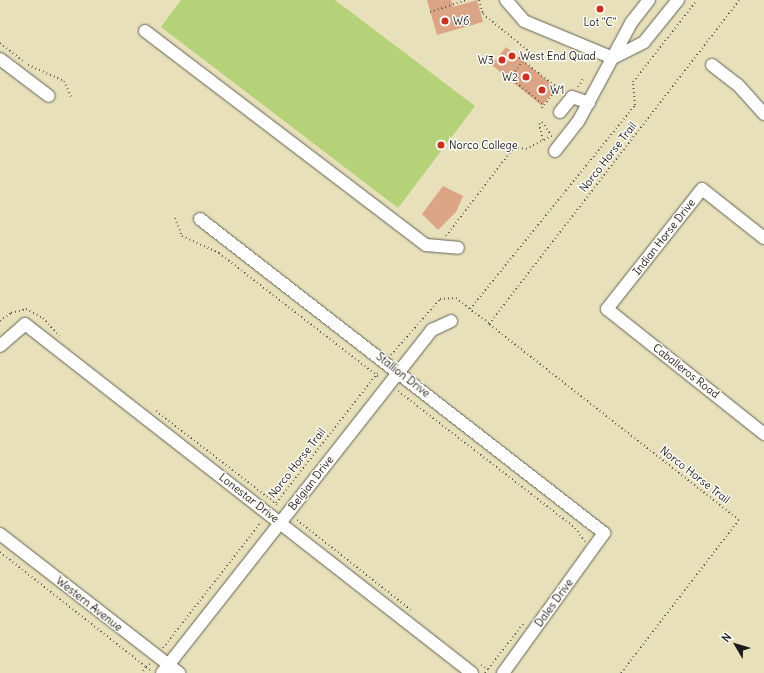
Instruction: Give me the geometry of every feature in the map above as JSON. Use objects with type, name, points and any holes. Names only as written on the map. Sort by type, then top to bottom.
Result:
[{"type":"street","points":[[506,0],[524,21],[613,58],[644,42],[678,0]]},
{"type":"street","points":[[555,151],[589,103],[631,23],[649,0]]},
{"type":"street","points":[[145,31],[426,245],[458,248]]},
{"type":"street","points":[[0,59],[50,96]]},
{"type":"street","points":[[712,66],[738,85],[764,114]]},
{"type":"street","points":[[560,112],[572,97],[589,103]]},
{"type":"street","name":"Indian Horse Drive","points":[[607,309],[702,189],[764,238]]},
{"type":"street","name":"Stallion Drive","points":[[200,219],[604,532]]},
{"type":"street","name":"Caballeros Road","points":[[607,309],[764,434]]},
{"type":"street","name":"Belgian Drive","points":[[165,669],[432,330],[451,321]]},
{"type":"street","name":"Lonestar Drive","points":[[0,346],[26,324],[472,673]]},
{"type":"street","name":"Dales Drive","points":[[503,673],[604,532]]},
{"type":"street","name":"Western Avenue","points":[[0,534],[157,656],[165,669],[179,673]]},
{"type":"path","points":[[430,12],[459,1],[468,0]]},
{"type":"path","points":[[479,0],[483,14],[530,52],[510,78],[543,104]]},
{"type":"path","name":"Norco Horse Trail","points":[[470,308],[635,104],[633,82],[697,0]]},
{"type":"path","name":"Norco Horse Trail","points":[[489,324],[739,0]]},
{"type":"path","points":[[0,43],[29,66],[64,80],[71,98]]},
{"type":"path","points":[[514,54],[558,88],[543,104],[542,108]]},
{"type":"path","points":[[438,246],[514,147],[526,149],[551,136],[542,122],[539,124],[543,140]]},
{"type":"path","name":"Norco Horse Trail","points":[[142,673],[157,656],[385,362],[440,299],[456,298],[739,520],[621,673]]},
{"type":"path","points":[[0,552],[146,667]]},
{"type":"path","points":[[485,673],[488,669]]},
{"type":"green space","points":[[181,0],[335,0],[475,106],[398,208],[161,27]]},
{"type":"building","points":[[427,0],[451,0],[453,7],[477,0],[483,22],[437,35]]},
{"type":"building","points":[[506,47],[557,88],[542,106],[492,65]]},
{"type":"building","points":[[443,186],[463,196],[456,212],[438,230],[422,214]]},
{"type":"place","name":"Lot \"C\"","points":[[600,9]]},
{"type":"place","name":"W6","points":[[445,21]]},
{"type":"place","name":"West End Quad","points":[[512,56]]},
{"type":"place","name":"W3","points":[[502,60]]},
{"type":"place","name":"W2","points":[[526,77]]},
{"type":"place","name":"W1","points":[[542,90]]},
{"type":"place","name":"Norco College","points":[[441,145]]}]
